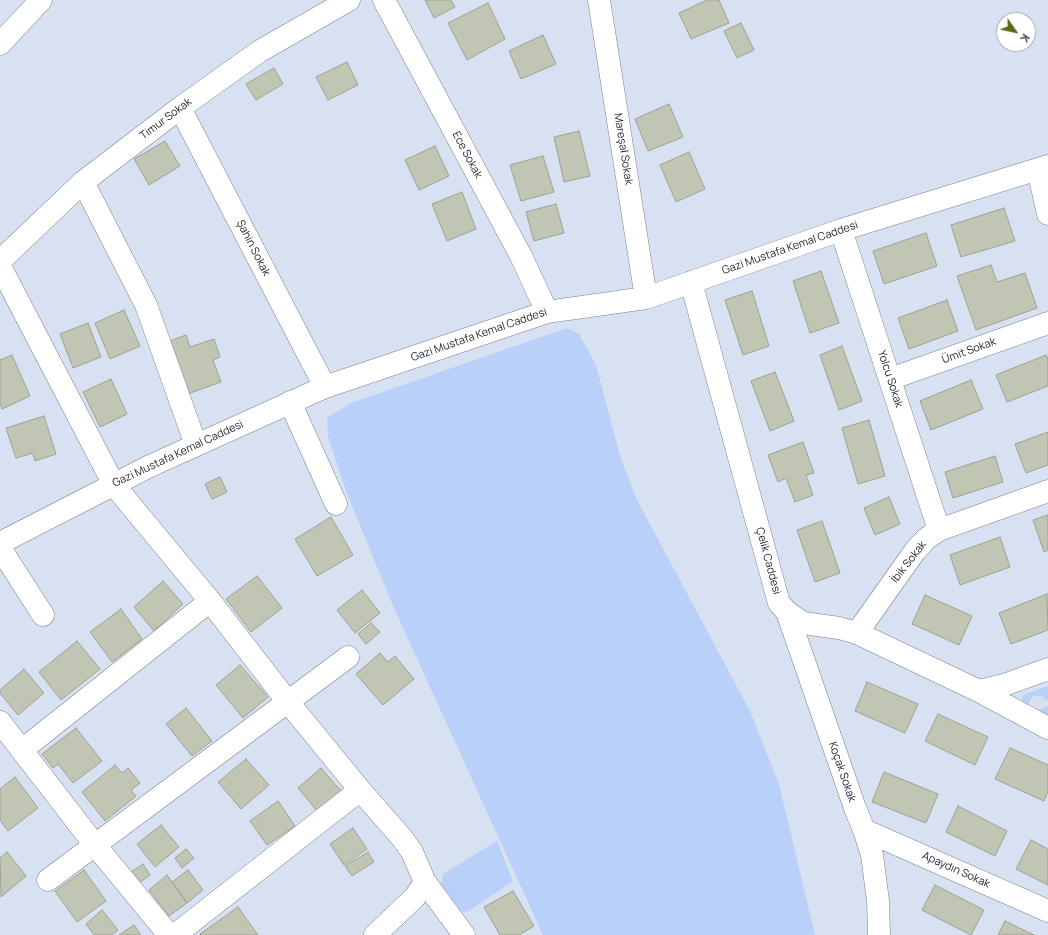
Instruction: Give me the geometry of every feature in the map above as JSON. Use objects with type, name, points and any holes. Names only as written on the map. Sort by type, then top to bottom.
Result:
[{"type":"street","points":[[0,44],[41,0]]},
{"type":"street","name":"Timur Sokak","points":[[0,261],[83,182],[180,108],[260,51],[349,0]]},
{"type":"street","name":"Ece Sokak","points":[[384,0],[520,256],[547,312]]},
{"type":"street","name":"Mareşal Sokak","points":[[599,0],[646,298]]},
{"type":"street","name":"Şahin Sokak","points":[[180,108],[325,388]]},
{"type":"street","points":[[1043,167],[1048,214]]},
{"type":"street","name":"Gazi Mustafa Kemal Caddesi","points":[[0,543],[150,466],[290,402],[325,388],[547,312],[646,298],[841,230],[1043,167]]},
{"type":"street","points":[[83,182],[146,305],[196,445]]},
{"type":"street","name":"Yolcu Sokak","points":[[841,230],[939,530]]},
{"type":"street","points":[[0,266],[114,485],[210,601],[288,702],[360,790],[402,838],[412,852],[425,882],[464,935]]},
{"type":"street","name":"Çelik Caddesi","points":[[691,282],[779,603],[787,612],[803,623],[839,628],[857,633],[979,692],[1048,728]]},
{"type":"street","name":"Ümit Sokak","points":[[890,379],[1048,323]]},
{"type":"street","points":[[290,402],[336,504]]},
{"type":"street","name":"İbik Sokak","points":[[857,633],[915,551],[926,539],[939,530],[1048,491]]},
{"type":"street","points":[[0,548],[43,614]]},
{"type":"street","points":[[22,750],[210,601]]},
{"type":"street","name":"Koçak Sokak","points":[[787,612],[872,855],[878,901],[879,935]]},
{"type":"street","points":[[48,880],[348,657]]},
{"type":"street","points":[[979,692],[1048,669]]},
{"type":"street","points":[[0,722],[95,845],[169,935]]},
{"type":"street","points":[[175,935],[360,790]]},
{"type":"street","name":"Apaydın Sokak","points":[[864,830],[1048,911]]},
{"type":"street","points":[[375,935],[415,897],[425,882]]},
{"type":"shaded area","points":[[567,328],[579,334],[596,365],[621,459],[637,500],[750,711],[779,784],[815,935],[543,935],[393,606],[346,491],[328,437],[327,418],[351,403]]},
{"type":"shaded area","points":[[1048,686],[1048,700],[1045,700],[1044,697],[1035,696],[1032,697],[1029,704],[1031,709],[1037,711],[1048,707],[1048,720],[1023,706],[1022,698],[1023,695]]},
{"type":"shaded area","points":[[497,841],[513,881],[472,909],[462,913],[441,884],[443,874]]},
{"type":"building","points":[[425,0],[451,0],[455,7],[434,18]]},
{"type":"building","points":[[707,0],[719,0],[729,23],[691,39],[679,13]]},
{"type":"building","points":[[488,3],[505,39],[467,60],[448,23]]},
{"type":"building","points":[[741,23],[754,50],[737,58],[724,31]]},
{"type":"building","points":[[543,35],[556,64],[521,79],[509,51]]},
{"type":"building","points":[[347,62],[358,85],[328,100],[316,77]]},
{"type":"building","points":[[274,68],[283,84],[256,100],[246,84]]},
{"type":"building","points":[[669,104],[683,137],[648,151],[635,119]]},
{"type":"building","points":[[579,131],[590,176],[564,182],[554,137]]},
{"type":"building","points":[[165,141],[180,166],[149,185],[134,159]]},
{"type":"building","points":[[435,146],[449,176],[419,190],[405,160]]},
{"type":"building","points":[[689,152],[705,189],[676,202],[660,165]]},
{"type":"building","points":[[543,156],[554,192],[521,201],[510,165]]},
{"type":"building","points":[[462,192],[476,229],[447,241],[432,204]]},
{"type":"building","points":[[556,204],[564,233],[534,241],[526,212]]},
{"type":"building","points":[[1004,208],[1015,241],[961,257],[951,225]]},
{"type":"building","points":[[926,233],[937,266],[884,284],[873,251]]},
{"type":"building","points":[[991,265],[997,282],[1025,273],[1037,308],[976,330],[957,276]]},
{"type":"building","points":[[821,271],[839,323],[810,333],[793,281]]},
{"type":"building","points":[[752,291],[769,346],[743,355],[725,300]]},
{"type":"building","points":[[947,300],[958,331],[909,349],[898,318]]},
{"type":"building","points":[[124,310],[140,346],[110,359],[95,323]]},
{"type":"building","points":[[88,323],[101,357],[73,368],[60,334]]},
{"type":"building","points":[[186,335],[190,347],[214,339],[220,357],[213,360],[221,382],[182,396],[164,343]]},
{"type":"building","points":[[842,346],[862,401],[839,410],[820,355]]},
{"type":"building","points":[[12,355],[30,396],[2,409],[0,403],[0,360]]},
{"type":"building","points":[[1046,355],[1048,359],[1048,386],[1007,402],[996,375]]},
{"type":"building","points":[[775,372],[794,421],[770,431],[751,381]]},
{"type":"building","points":[[111,379],[127,414],[100,427],[83,392]]},
{"type":"building","points":[[971,380],[983,409],[931,430],[920,401]]},
{"type":"building","points":[[44,416],[56,454],[35,461],[33,453],[16,458],[6,428]]},
{"type":"building","points":[[869,420],[885,476],[858,484],[842,428]]},
{"type":"building","points":[[1048,432],[1048,465],[1026,473],[1015,444]]},
{"type":"building","points":[[803,442],[814,473],[806,475],[813,495],[795,502],[786,478],[778,482],[768,455]]},
{"type":"building","points":[[995,456],[1003,482],[953,498],[945,472]]},
{"type":"building","points":[[220,477],[227,492],[212,499],[205,484]]},
{"type":"building","points":[[889,497],[900,524],[875,535],[864,508]]},
{"type":"building","points":[[1048,515],[1048,550],[1044,552],[1033,520]]},
{"type":"building","points":[[331,517],[353,555],[317,576],[295,539]]},
{"type":"building","points":[[822,521],[840,573],[815,582],[797,530]]},
{"type":"building","points":[[1000,537],[1010,567],[960,585],[950,555]]},
{"type":"building","points":[[257,576],[282,608],[251,632],[226,599]]},
{"type":"building","points":[[163,581],[183,604],[154,631],[134,607]]},
{"type":"building","points":[[362,590],[380,613],[355,633],[337,610]]},
{"type":"building","points":[[1047,594],[1048,630],[1011,644],[999,613]]},
{"type":"building","points":[[925,595],[972,616],[959,645],[912,624]]},
{"type":"building","points":[[121,609],[142,639],[112,662],[90,632]]},
{"type":"building","points":[[371,623],[380,632],[366,644],[358,634]]},
{"type":"building","points":[[77,641],[100,669],[61,700],[39,672]]},
{"type":"building","points":[[380,653],[388,662],[395,656],[414,679],[383,705],[356,674]]},
{"type":"building","points":[[240,665],[268,697],[243,718],[216,685]]},
{"type":"building","points":[[24,669],[44,693],[18,715],[0,693],[0,690]]},
{"type":"building","points":[[867,682],[918,704],[905,733],[855,711]]},
{"type":"building","points":[[186,708],[212,741],[192,756],[166,724]]},
{"type":"building","points":[[938,714],[988,737],[975,765],[925,741]]},
{"type":"building","points":[[76,728],[102,761],[73,783],[58,764],[53,768],[42,754]]},
{"type":"building","points":[[1010,748],[1048,765],[1048,791],[1044,801],[995,779]]},
{"type":"building","points":[[246,759],[269,785],[241,809],[218,782]]},
{"type":"building","points":[[115,765],[122,773],[128,768],[140,783],[131,790],[136,796],[105,821],[82,792]]},
{"type":"building","points":[[321,768],[342,792],[318,812],[298,788]]},
{"type":"building","points":[[884,772],[938,794],[926,823],[872,802]]},
{"type":"building","points":[[15,777],[38,808],[8,831],[0,820],[0,789]]},
{"type":"building","points":[[278,801],[295,826],[267,845],[250,821]]},
{"type":"building","points":[[958,806],[1007,831],[995,856],[946,832]]},
{"type":"building","points":[[161,825],[179,847],[155,867],[137,844]]},
{"type":"building","points":[[353,828],[367,849],[344,865],[330,844]]},
{"type":"building","points":[[1031,840],[1048,849],[1048,885],[1016,869]]},
{"type":"building","points":[[186,849],[194,858],[182,868],[175,858]]},
{"type":"building","points":[[7,852],[26,876],[1,897],[0,858]]},
{"type":"building","points":[[368,852],[374,862],[352,876],[345,866]]},
{"type":"building","points":[[143,864],[150,875],[139,883],[131,872]]},
{"type":"building","points":[[84,870],[106,901],[77,922],[55,891]]},
{"type":"building","points":[[188,870],[203,890],[187,903],[172,882]]},
{"type":"building","points":[[167,875],[187,903],[169,916],[149,890]]},
{"type":"building","points":[[935,885],[984,910],[971,935],[922,910]]},
{"type":"building","points":[[513,891],[534,926],[519,935],[500,935],[484,907]]},
{"type":"building","points":[[238,907],[258,935],[200,934]]},
{"type":"building","points":[[102,910],[118,930],[112,935],[94,935],[86,924]]},
{"type":"building","points":[[1005,921],[1034,935],[998,935]]},
{"type":"building","points":[[134,925],[141,935],[119,935]]}]
